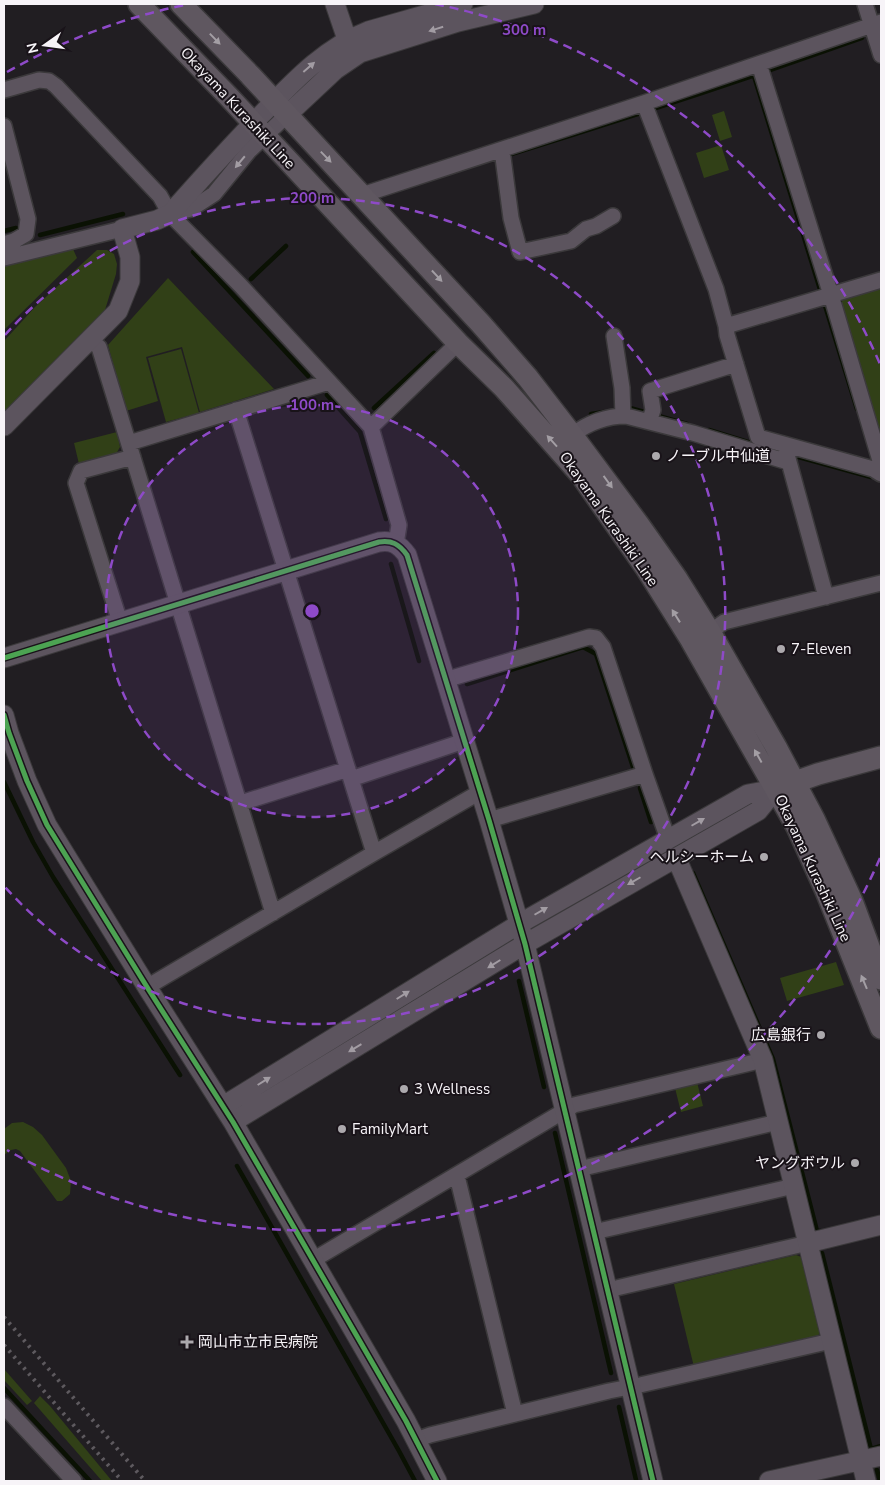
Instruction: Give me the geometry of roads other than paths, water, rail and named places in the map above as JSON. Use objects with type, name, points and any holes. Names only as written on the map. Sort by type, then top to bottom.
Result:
[{"type":"main road","name":"Okayama Kurashiki Line","points":[[139,4],[458,343],[504,388],[581,475],[617,526],[785,786],[818,826],[852,901],[881,979]]},
{"type":"main road","name":"Okayama Kurashiki Line","points":[[185,5],[481,324],[528,378],[677,579],[710,632],[785,786],[797,826],[826,891],[881,1028]]},
{"type":"main road","points":[[785,786],[881,757]]},
{"type":"street","points":[[335,4],[350,49]]},
{"type":"street","points":[[4,258],[122,230],[157,220],[170,214],[280,108],[313,64],[350,49],[369,49],[457,9],[534,4]]},
{"type":"street","points":[[865,4],[877,23],[881,55]]},
{"type":"street","points":[[362,195],[503,155],[646,109],[761,70],[877,23]]},
{"type":"street","points":[[761,70],[826,297],[881,464]]},
{"type":"street","points":[[4,90],[39,80],[49,81],[160,196],[170,214],[240,285],[371,427],[399,525],[396,544]]},
{"type":"street","points":[[646,109],[716,289],[727,335],[758,437],[864,467],[881,474]]},
{"type":"street","points":[[4,126],[28,219],[26,234],[4,244]]},
{"type":"street","points":[[503,155],[511,218],[520,252],[571,241],[586,229],[596,226],[612,216]]},
{"type":"street","points":[[4,426],[118,311],[130,281],[130,257],[122,230]]},
{"type":"street","points":[[726,326],[881,280]]},
{"type":"street","points":[[614,336],[623,411]]},
{"type":"street","points":[[88,340],[99,347],[274,913]]},
{"type":"street","points":[[371,427],[458,343]]},
{"type":"street","points":[[651,416],[650,391],[736,364]]},
{"type":"street","points":[[120,622],[76,483],[81,471],[236,410],[329,382]]},
{"type":"street","points":[[236,410],[374,853]]},
{"type":"street","points":[[572,435],[591,423],[616,416],[623,411],[651,416],[788,462]]},
{"type":"street","points":[[785,445],[788,462],[826,597]]},
{"type":"street","points":[[4,658],[379,542],[388,541],[396,544],[407,555],[489,820],[525,944],[653,1481]]},
{"type":"street","points":[[710,632],[724,622],[881,583]]},
{"type":"street","points":[[445,680],[589,637],[596,638],[603,647],[668,839]]},
{"type":"street","points":[[4,715],[8,733],[47,825],[233,1122],[416,1440],[437,1481]]},
{"type":"street","points":[[240,803],[464,741]]},
{"type":"street","points":[[489,820],[645,774]]},
{"type":"street","points":[[223,1106],[519,924],[668,839],[748,794],[785,786]]},
{"type":"street","points":[[233,1122],[525,944],[758,811],[785,786]]},
{"type":"street","points":[[147,987],[480,792]]},
{"type":"street","points":[[676,857],[763,1060],[866,1481]]},
{"type":"street","points":[[313,1260],[574,1105],[763,1060]]},
{"type":"street","points":[[579,1169],[778,1122]]},
{"type":"street","points":[[457,1176],[515,1414]]},
{"type":"street","points":[[594,1232],[794,1186]]},
{"type":"street","points":[[608,1290],[808,1244],[881,1225]]},
{"type":"street","points":[[416,1440],[515,1414],[831,1340]]},
{"type":"street","points":[[4,1406],[74,1481]]},
{"type":"street","points":[[769,1481],[881,1456]]},
{"type":"waterway","points":[[505,156],[684,99],[862,38]]},
{"type":"waterway","points":[[754,76],[857,409]]},
{"type":"waterway","points":[[40,235],[123,214]]},
{"type":"waterway","points":[[4,231],[16,228]]},
{"type":"waterway","points":[[251,279],[286,246]]},
{"type":"waterway","points":[[193,252],[308,376]]},
{"type":"waterway","points":[[374,408],[434,353]]},
{"type":"waterway","points":[[327,395],[360,432],[386,519]]},
{"type":"waterway","points":[[624,408],[687,424]]},
{"type":"waterway","points":[[591,414],[604,412]]},
{"type":"waterway","points":[[709,430],[751,443]]},
{"type":"waterway","points":[[795,456],[871,477]]},
{"type":"waterway","points":[[391,564],[419,661]]},
{"type":"waterway","points":[[467,684],[583,647],[596,654],[633,767]]},
{"type":"waterway","points":[[4,782],[33,842],[53,877],[180,1075]]},
{"type":"waterway","points":[[640,788],[651,822]]},
{"type":"waterway","points":[[693,873],[773,1059],[817,1231],[820,1231]]},
{"type":"waterway","points":[[519,981],[544,1087]]},
{"type":"waterway","points":[[555,1133],[611,1373]]},
{"type":"waterway","points":[[237,1166],[415,1481]]},
{"type":"waterway","points":[[822,1253],[871,1449],[881,1446]]},
{"type":"waterway","points":[[4,1388],[90,1481]]},
{"type":"waterway","points":[[619,1407],[636,1480]]},
{"type":"waterway","points":[[877,1470],[880,1481]]},
{"type":"railway","points":[[4,1317],[145,1481]]},
{"type":"railway","points":[[4,1345],[122,1481]]},
{"type":"place","name":"ノーブル中仙道","points":[[656,456]]},
{"type":"place","name":"7-Eleven","points":[[781,649]]},
{"type":"place","name":"ヘルシーホーム","points":[[764,857]]},
{"type":"place","name":"広島銀行","points":[[821,1035]]},
{"type":"place","name":"3 Wellness","points":[[404,1089]]},
{"type":"place","name":"FamilyMart","points":[[342,1129]]},
{"type":"place","name":"ヤングボウル","points":[[855,1163]]},
{"type":"place","name":"岡山市立市民病院","points":[[187,1342]]}]
